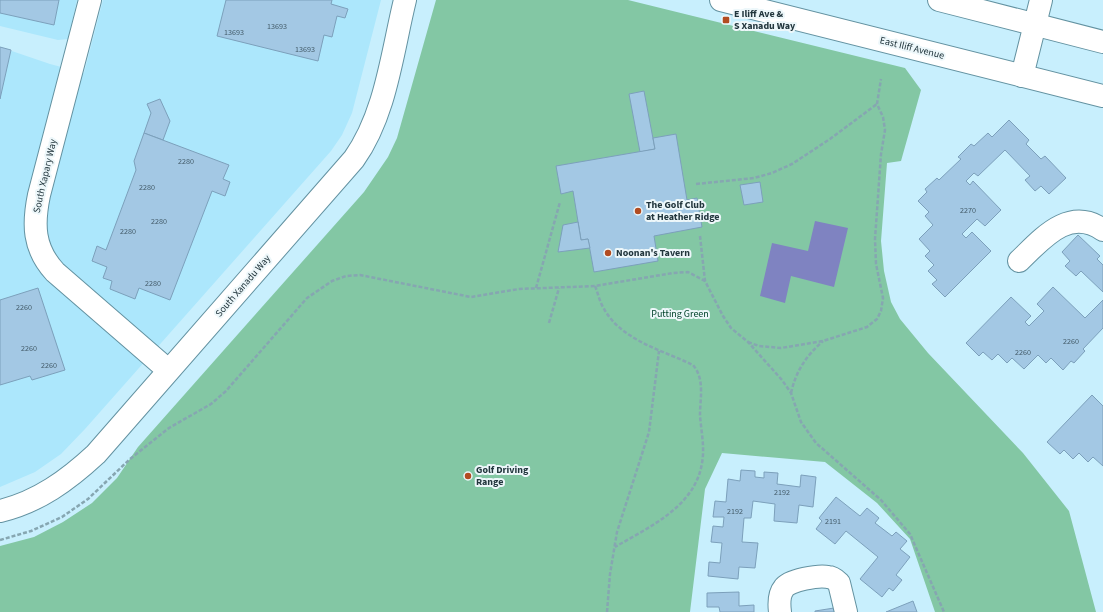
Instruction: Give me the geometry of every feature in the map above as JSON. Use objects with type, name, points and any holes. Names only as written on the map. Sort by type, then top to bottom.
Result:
[{"type":"street","name":"South Xapary Way","points":[[90,0],[39,195],[35,222],[37,243],[47,264],[54,272],[168,370]]},
{"type":"street","name":"South Xanadu Way","points":[[0,511],[30,502],[51,491],[76,472],[103,447],[168,370],[334,183],[359,151],[371,130],[378,111],[405,0]]},
{"type":"street","name":"East Iliff Avenue","points":[[721,0],[1103,96]]},
{"type":"street","points":[[947,2],[988,0]]},
{"type":"street","points":[[1022,76],[1041,0]]},
{"type":"street","points":[[947,2],[1103,42]]},
{"type":"street","points":[[1019,262],[1045,237],[1068,223],[1086,221],[1103,230]]},
{"type":"street","points":[[780,612],[782,592],[787,584],[796,580],[825,576],[830,577],[839,583],[846,612]]},
{"type":"path","points":[[748,342],[759,346],[781,348],[823,341],[867,326],[876,318],[882,306],[883,298],[876,264],[875,215],[885,130],[883,117],[878,104],[881,79]]},
{"type":"path","points":[[696,184],[754,178],[772,173],[792,164],[830,139],[878,104]]},
{"type":"path","points":[[536,288],[560,202]]},
{"type":"path","points":[[700,236],[705,281],[723,316],[731,328],[748,342],[782,380],[791,393],[801,422],[816,443],[826,454],[881,500],[910,534],[944,612]]},
{"type":"path","points":[[0,540],[31,531],[62,517],[88,499],[130,459],[169,428],[211,404],[226,391],[261,348],[278,332],[297,306],[306,298],[332,281],[346,276],[360,275],[471,297],[484,296],[498,291],[595,286],[673,273],[688,272],[705,281]]},
{"type":"path","points":[[595,286],[603,307],[611,318],[638,340],[693,365],[699,372],[701,380],[700,416],[704,449],[702,463],[696,483],[683,502],[670,513],[615,547]]},
{"type":"path","points":[[548,323],[559,288]]},
{"type":"path","points":[[791,393],[796,374],[811,351],[823,341]]},
{"type":"path","points":[[607,612],[615,547],[623,513],[649,432],[659,350]]},
{"type":"shaded area","points":[[0,0],[77,0],[68,39],[58,40],[0,26]]},
{"type":"shaded area","points":[[103,0],[381,0],[352,113],[342,135],[331,151],[85,429],[61,454],[35,472],[0,487],[0,47],[50,64],[84,73]]},
{"type":"shaded area","points":[[815,221],[848,228],[834,287],[791,276],[785,303],[760,296],[772,243],[808,251]]},
{"type":"green space","name":"Putting Green","points":[[436,0],[628,0],[905,68],[921,90],[901,161],[887,163],[881,241],[884,271],[891,302],[900,319],[928,353],[1023,453],[1069,511],[1096,612],[935,612],[910,539],[877,503],[825,462],[722,453],[705,489],[690,612],[0,612],[0,546],[34,537],[63,522],[92,503],[117,478],[138,447],[364,192],[388,157],[397,138]]},
{"type":"building","points":[[0,0],[59,0],[54,25],[0,13]]},
{"type":"building","points":[[226,0],[332,0],[331,4],[348,9],[345,18],[337,16],[332,37],[324,35],[318,61],[217,36]]},
{"type":"building","points":[[0,47],[11,50],[0,99]]},
{"type":"building","points":[[644,91],[655,149],[640,152],[629,94]]},
{"type":"building","points":[[160,99],[170,121],[163,140],[144,133],[151,113],[147,104]]},
{"type":"building","points":[[1009,120],[1029,140],[1026,144],[1041,159],[1045,156],[1066,178],[1049,194],[1041,186],[1035,191],[1025,180],[1030,176],[1005,150],[978,176],[974,173],[966,181],[970,185],[973,181],[1001,210],[985,226],[977,219],[962,234],[966,238],[972,232],[991,251],[945,297],[932,284],[937,280],[928,271],[934,265],[925,256],[930,251],[919,239],[933,225],[925,216],[929,212],[918,201],[927,192],[925,189],[937,178],[939,180],[961,159],[958,157],[971,144],[974,146],[988,133],[992,137]]},
{"type":"building","points":[[144,133],[229,165],[223,179],[230,182],[225,196],[212,191],[170,300],[139,288],[135,299],[110,289],[112,281],[103,278],[107,267],[92,261],[97,246],[106,250],[136,170],[134,161]]},
{"type":"building","name":"The Golf Club at Heather Ridge","points":[[676,134],[687,200],[697,198],[702,227],[654,236],[658,261],[594,272],[588,239],[581,240],[573,191],[561,194],[556,166],[655,149],[653,138]]},
{"type":"building","points":[[760,182],[763,202],[744,205],[740,185]]},
{"type":"building","points":[[578,222],[581,240],[588,239],[590,248],[558,252],[563,225]]},
{"type":"building","points":[[1078,235],[1100,256],[1097,259],[1103,265],[1103,292],[1081,271],[1076,276],[1065,266],[1070,261],[1062,252]]},
{"type":"building","points":[[1053,287],[1085,318],[1103,300],[1103,328],[1083,349],[1085,351],[1074,363],[1071,361],[1063,370],[1051,358],[1046,363],[1038,355],[1024,369],[1012,358],[1007,363],[998,354],[992,360],[983,352],[979,356],[966,343],[1011,297],[1031,316],[1025,322],[1029,326],[1044,311],[1037,304]]},
{"type":"building","points":[[38,288],[65,370],[32,380],[30,376],[0,385],[0,300]]},
{"type":"building","points":[[1092,395],[1103,406],[1103,466],[1093,457],[1088,462],[1079,453],[1073,459],[1064,450],[1060,454],[1047,442]]},
{"type":"building","points":[[741,470],[755,471],[755,477],[764,478],[764,472],[778,473],[777,484],[800,487],[801,475],[816,477],[813,507],[799,505],[797,523],[774,521],[775,504],[753,501],[751,518],[744,518],[742,542],[758,543],[755,568],[739,567],[738,579],[708,576],[709,562],[720,563],[722,543],[711,542],[713,526],[723,527],[724,517],[713,517],[715,501],[726,502],[728,479],[740,481]]},
{"type":"building","points":[[836,497],[860,516],[867,508],[879,518],[875,523],[892,536],[896,532],[907,541],[900,549],[910,557],[896,575],[902,580],[893,591],[889,588],[882,597],[860,579],[878,557],[846,531],[835,544],[816,529],[822,521],[819,518]]},
{"type":"building","points":[[739,592],[739,606],[754,605],[754,612],[720,612],[719,607],[707,607],[707,593]]},
{"type":"building","points":[[913,601],[917,612],[886,612]]},
{"type":"building","points":[[834,608],[835,612],[815,612],[815,611]]},
{"type":"place","name":"E Iliff Ave & S Xanadu Way","points":[[726,20]]},
{"type":"place","name":"The Golf Club at Heather Ridge","points":[[638,211]]},
{"type":"place","name":"Noonan's Tavern","points":[[608,253]]},
{"type":"place","name":"Golf Driving Range","points":[[468,476]]}]
